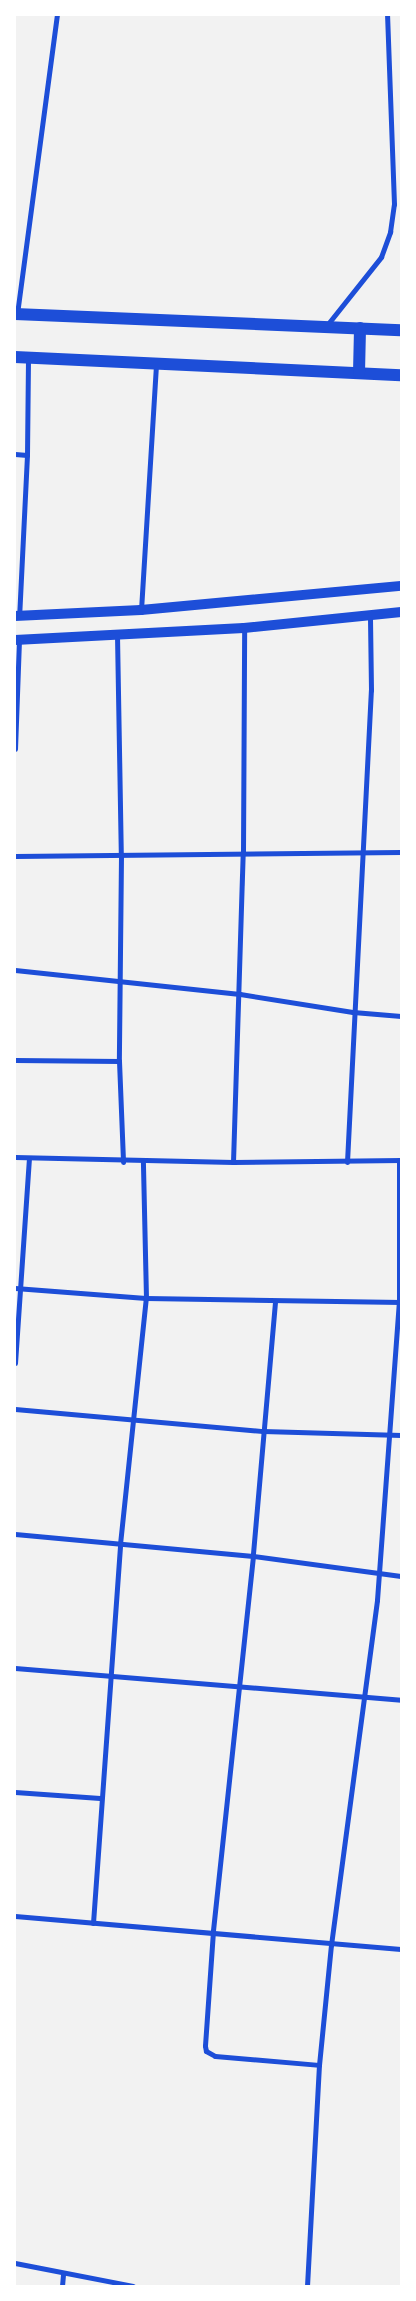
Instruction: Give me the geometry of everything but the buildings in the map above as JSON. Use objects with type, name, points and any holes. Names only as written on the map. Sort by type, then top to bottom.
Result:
[{"type":"highway","points":[[16,314],[401,330]]},
{"type":"highway","points":[[359,374],[360,328]]},
{"type":"highway","points":[[21,357],[401,375]]},
{"type":"main road","points":[[17,616],[140,610],[401,586]]},
{"type":"main road","points":[[17,640],[244,628],[401,612]]},
{"type":"street","points":[[16,314],[57,15]]},
{"type":"street","points":[[327,326],[380,257],[390,232],[394,204],[387,15]]},
{"type":"street","points":[[17,616],[27,455],[21,357]]},
{"type":"street","points":[[140,610],[156,364]]},
{"type":"street","points":[[15,454],[27,455]]},
{"type":"street","points":[[347,1162],[353,1012],[372,690],[370,616]]},
{"type":"street","points":[[233,1162],[240,994],[243,852],[244,628]]},
{"type":"street","points":[[117,635],[121,856],[119,1061],[123,1162]]},
{"type":"street","points":[[15,749],[17,640]]},
{"type":"street","points":[[15,856],[121,856],[243,852],[401,852]]},
{"type":"street","points":[[15,970],[240,994],[353,1012],[401,1016]]},
{"type":"street","points":[[15,1060],[119,1061]]},
{"type":"street","points":[[15,1157],[123,1162],[347,1162],[400,1160],[400,1302],[379,1574],[331,1945],[319,2065],[308,2286]]},
{"type":"street","points":[[15,1363],[18,1289],[29,1159]]},
{"type":"street","points":[[93,1923],[100,1798],[111,1678],[120,1544],[146,1298],[144,1162]]},
{"type":"street","points":[[18,1289],[146,1298],[275,1302],[400,1302]]},
{"type":"street","points":[[275,1302],[253,1556],[213,1931],[206,2051],[215,2056],[319,2065]]},
{"type":"street","points":[[15,1409],[263,1431],[401,1436]]},
{"type":"street","points":[[15,1534],[253,1556],[401,1576]]},
{"type":"street","points":[[15,1668],[239,1689],[401,1700]]},
{"type":"street","points":[[15,1792],[100,1798]]},
{"type":"street","points":[[15,1916],[213,1931],[331,1945],[401,1949]]},
{"type":"street","points":[[15,2263],[63,2274],[133,2286]]},
{"type":"street","points":[[62,2286],[63,2274]]}]
